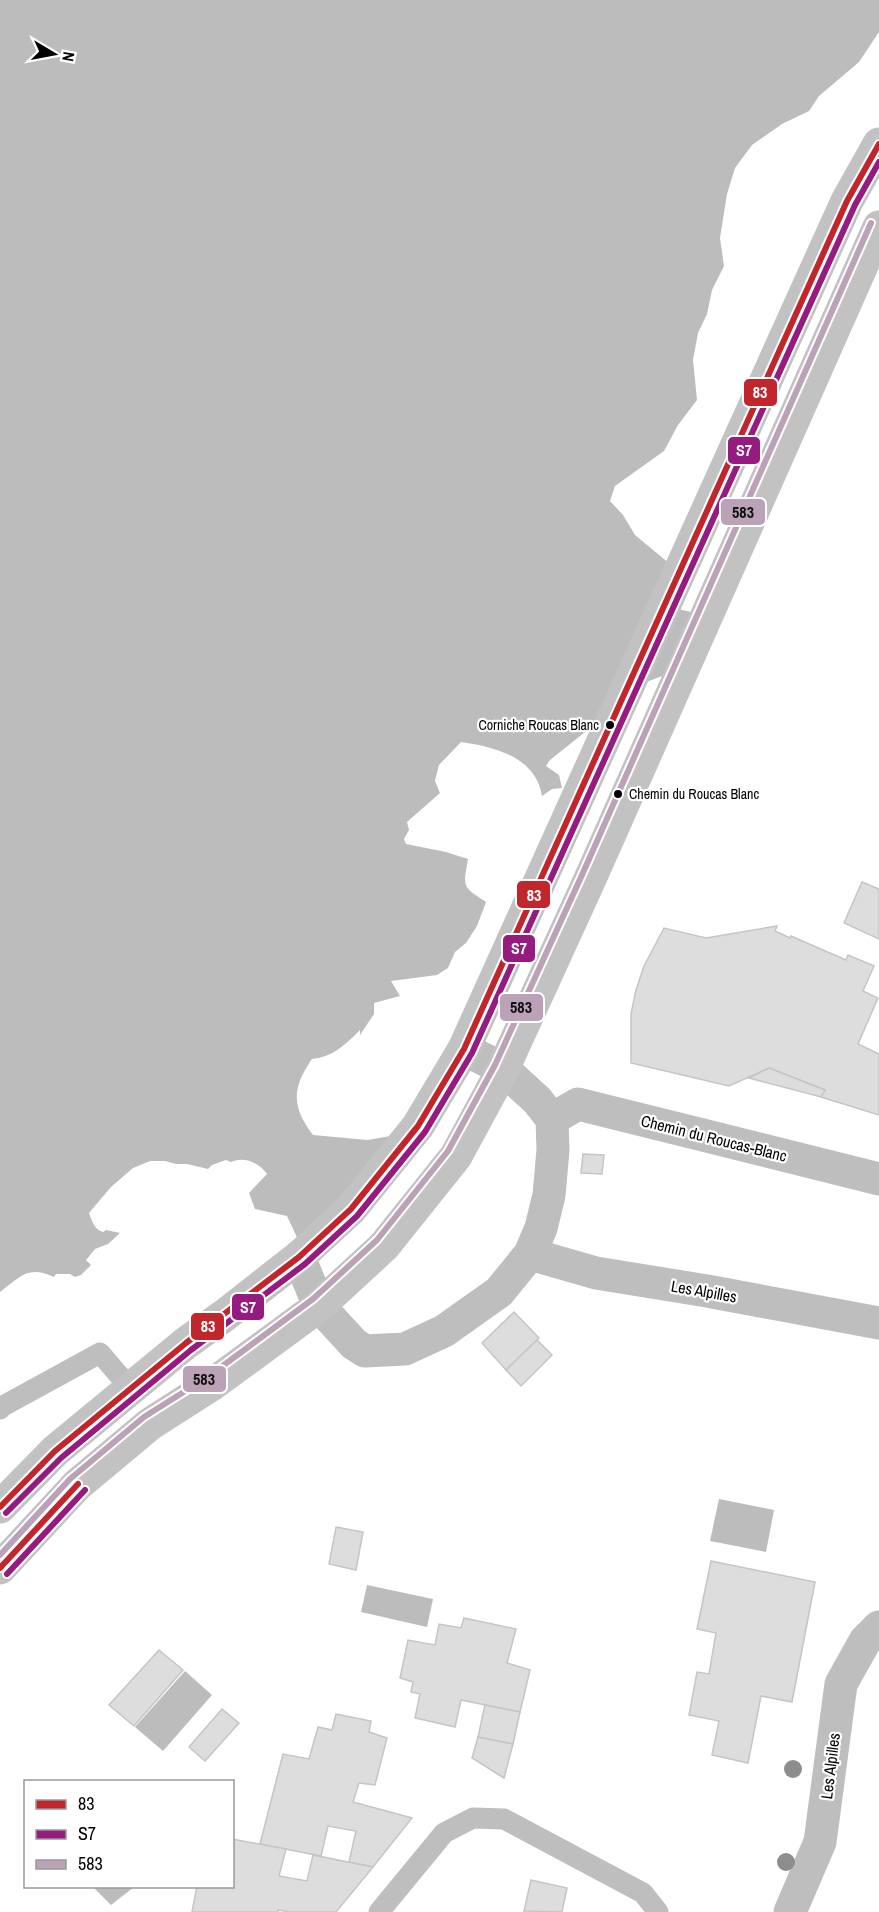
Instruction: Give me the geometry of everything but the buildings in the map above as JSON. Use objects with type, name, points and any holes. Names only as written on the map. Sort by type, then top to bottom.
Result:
[{"type":"main road","points":[[0,1507],[55,1451],[130,1388],[290,1264],[351,1209],[418,1126],[464,1049],[847,201],[879,144]]},
{"type":"main road","points":[[0,1568],[77,1485],[150,1424],[214,1383],[319,1306],[384,1246],[456,1156],[503,1070],[879,227]]},
{"type":"street","points":[[290,1264],[319,1306],[354,1344],[365,1351],[405,1349],[444,1330],[499,1293],[530,1254],[541,1228],[549,1194],[553,1150],[552,1119],[537,1101],[503,1070],[464,1049]]},
{"type":"street","name":"Chemin du Roucas-Blanc","points":[[552,1119],[578,1104],[879,1179]]},
{"type":"street","name":"Les Alpilles","points":[[530,1254],[596,1273],[879,1323]]},
{"type":"street","name":"Les Alpilles","points":[[790,1912],[820,1842],[841,1684],[865,1641],[879,1627]]},
{"type":"lane","points":[[0,1409],[100,1353],[130,1388]]},
{"type":"lane","points":[[379,1912],[444,1833],[473,1818],[504,1819],[644,1893],[658,1912]]},
{"type":"shaded area","points":[[0,0],[879,0],[879,32],[859,62],[819,96],[809,111],[782,124],[752,145],[735,168],[727,194],[720,238],[724,266],[712,290],[707,314],[698,333],[693,360],[697,400],[678,425],[664,451],[615,486],[610,501],[623,515],[635,535],[670,564],[674,608],[691,612],[678,670],[649,681],[550,760],[546,766],[559,775],[562,788],[552,789],[542,796],[532,772],[523,763],[500,751],[461,742],[439,765],[435,781],[440,793],[407,822],[409,830],[404,839],[406,844],[468,859],[466,885],[472,893],[486,902],[477,926],[466,943],[455,952],[448,968],[437,975],[391,981],[400,996],[374,1003],[374,1014],[360,1035],[360,1030],[333,1053],[312,1059],[301,1079],[297,1097],[301,1115],[313,1135],[368,1140],[401,1134],[302,1248],[287,1216],[255,1209],[249,1193],[267,1174],[256,1164],[246,1160],[231,1162],[226,1160],[208,1169],[187,1164],[150,1161],[133,1168],[111,1187],[89,1213],[100,1231],[120,1233],[108,1244],[95,1249],[86,1260],[91,1265],[81,1275],[75,1277],[70,1274],[56,1274],[54,1277],[37,1272],[25,1274],[0,1292]]},
{"type":"shaded area","points":[[719,1499],[774,1510],[766,1552],[710,1541]]},
{"type":"shaded area","points":[[367,1585],[433,1599],[427,1627],[361,1612]]},
{"type":"shaded area","points":[[185,1671],[212,1695],[163,1751],[135,1727]]},
{"type":"shaded area","points":[[94,1888],[133,1888],[111,1905]]},
{"type":"transit line","name":"83","points":[[0,1507],[55,1451],[186,1343],[299,1257],[351,1209],[418,1126],[464,1049],[847,201],[879,144]]},
{"type":"transit line","name":"S7","points":[[6,1513],[61,1458],[191,1350],[305,1264],[357,1216],[425,1132],[472,1053],[855,205],[879,162]]},
{"type":"transit line","name":"583","points":[[0,1555],[70,1479],[144,1417],[209,1376],[313,1299],[377,1240],[448,1151],[495,1065],[582,875],[871,223]]},
{"type":"transit line","name":"83","points":[[0,1568],[78,1484]]},
{"type":"transit line","name":"S7","points":[[7,1574],[85,1490]]},
{"type":"place","name":"Corniche Roucas Blanc","points":[[610,725]]},
{"type":"place","name":"Chemin du Roucas Blanc","points":[[618,794]]}]
